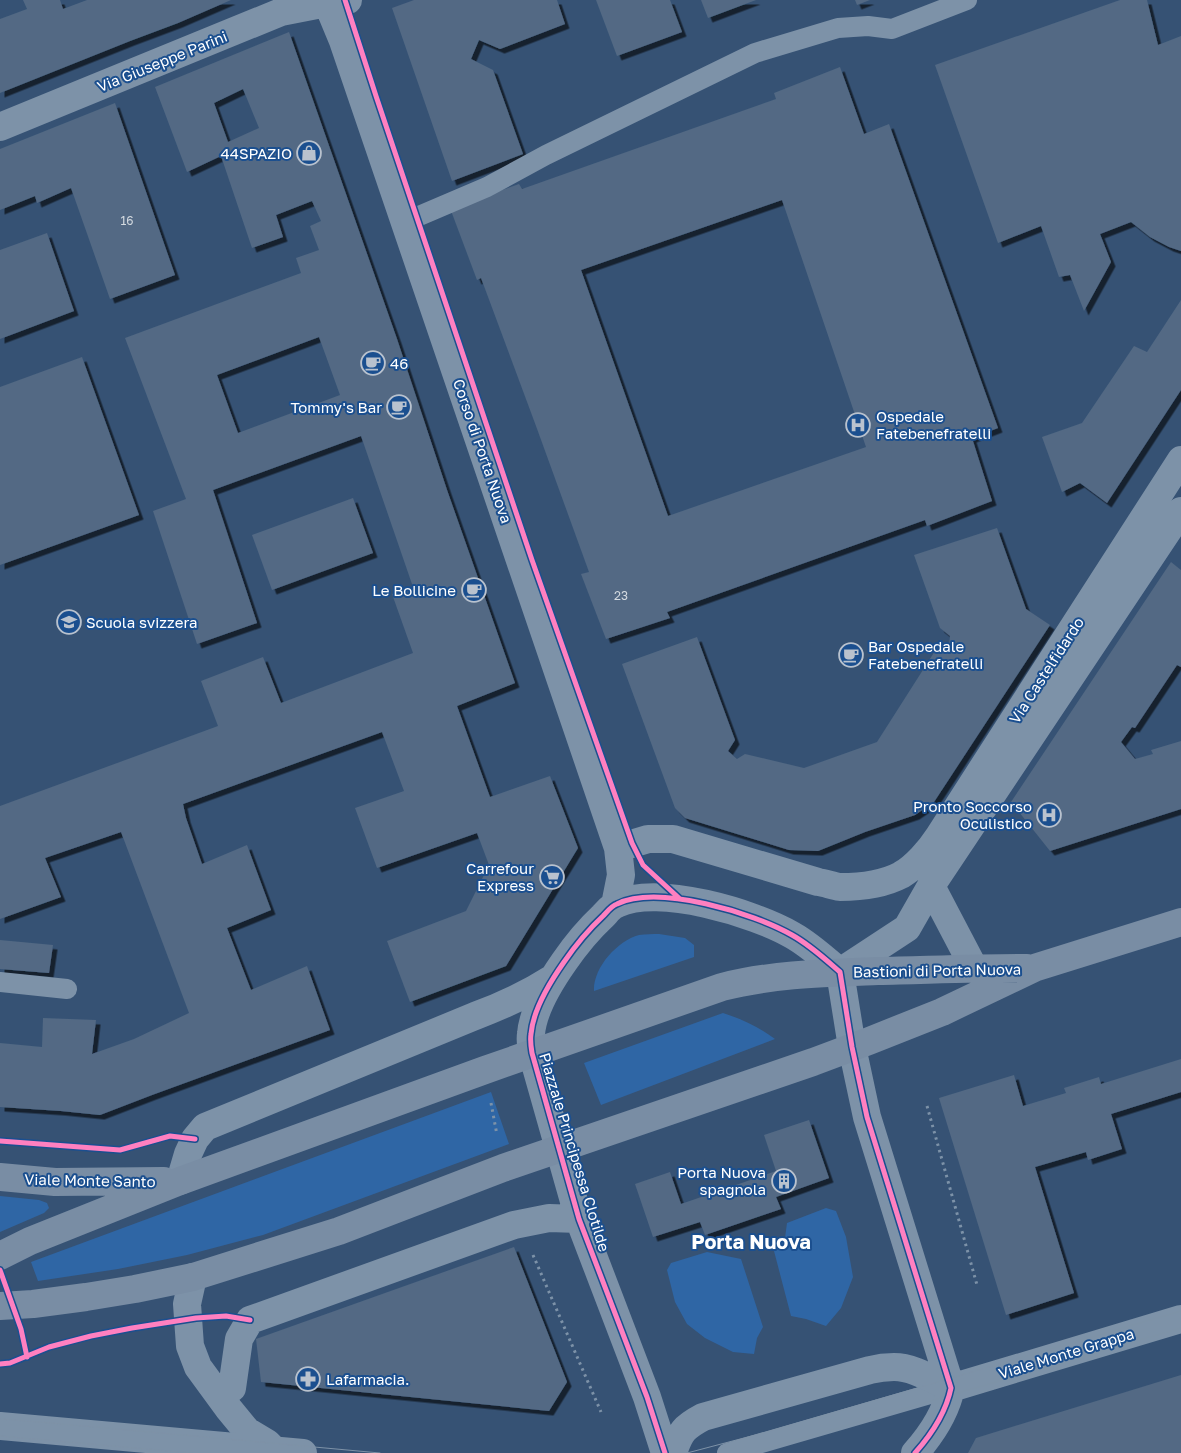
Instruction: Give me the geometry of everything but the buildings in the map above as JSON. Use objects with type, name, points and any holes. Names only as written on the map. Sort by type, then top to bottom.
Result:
[{"type":"main road","name":"Bastioni di Porta Nuova","points":[[852,1047],[942,1012],[1034,968],[1181,922]]},
{"type":"main road","name":"Bastioni di Porta Nuova","points":[[840,972],[1034,968]]},
{"type":"main road","name":"Piazzale Principessa Clotilde","points":[[0,1256],[30,1241],[180,1181],[532,1053],[722,987],[773,977],[840,972]]},
{"type":"main road","name":"Piazzale Principessa Clotilde","points":[[0,1306],[86,1297],[194,1276],[338,1232],[503,1168],[852,1047]]},
{"type":"main road","name":"Viale Monte Santo","points":[[0,1177],[55,1182],[180,1181]]},
{"type":"street","name":"Corso di Porta Nuova","points":[[333,1],[343,41],[618,848],[621,875],[615,904]]},
{"type":"street","name":"Via Giuseppe Parini","points":[[0,127],[281,12],[333,1]]},
{"type":"street","name":"Via Castelfidardo","points":[[618,848],[648,839],[673,839],[839,887],[889,881],[903,874],[929,851],[1181,460]]},
{"type":"street","name":"Via Castelfidardo","points":[[840,972],[907,928],[931,886],[1181,512]]},
{"type":"street","points":[[931,886],[974,968]]},
{"type":"street","points":[[615,904],[636,898],[658,897],[680,899],[733,911],[775,926],[792,935],[822,956],[840,972],[852,1047],[867,1117],[951,1388],[934,1429],[915,1453]]},
{"type":"street","name":"Piazzale Principessa Clotilde","points":[[615,904],[583,937],[553,978],[535,1015],[531,1034],[532,1053],[579,1219],[647,1397],[665,1453]]},
{"type":"street","name":"Piazzale Principessa Clotilde","points":[[180,1181],[188,1154],[195,1139],[205,1127],[503,1006],[553,978]]},
{"type":"street","name":"Piazzale Principessa Clotilde","points":[[221,1397],[232,1388],[239,1340],[250,1320],[514,1225],[549,1218],[579,1219]]},
{"type":"street","points":[[194,1276],[187,1304],[190,1346],[198,1367],[247,1431],[276,1451]]},
{"type":"street","name":"Viale Monte Grappa","points":[[951,1388],[1181,1319]]},
{"type":"street","points":[[673,1453],[681,1434],[689,1425],[703,1417],[870,1370],[895,1367],[906,1369],[918,1372],[951,1388]]},
{"type":"street","points":[[0,1426],[303,1453]]},
{"type":"lane","points":[[405,222],[487,187],[546,155],[755,53],[838,28],[868,26],[892,29],[968,0]]},
{"type":"lane","points":[[0,982],[67,990]]},
{"type":"lane","points":[[727,1453],[951,1388]]},
{"type":"path","points":[[491,1103],[497,1136]]},
{"type":"path","points":[[927,1106],[977,1285]]},
{"type":"path","points":[[533,1254],[602,1412]]},
{"type":"shaded area","points":[[659,934],[685,938],[694,945],[694,957],[594,991],[595,982],[602,965],[615,949],[639,935]]},
{"type":"shaded area","points":[[723,1013],[750,1024],[775,1039],[601,1105],[584,1063]]},
{"type":"shaded area","points":[[491,1092],[509,1144],[263,1235],[187,1255],[118,1269],[38,1281],[31,1262]]},
{"type":"shaded area","points":[[0,1196],[39,1200],[47,1203],[49,1208],[44,1213],[0,1232]]},
{"type":"shaded area","points":[[826,1208],[836,1211],[846,1237],[853,1277],[841,1308],[826,1326],[791,1316],[774,1251],[785,1238],[787,1223]]},
{"type":"shaded area","points":[[707,1252],[741,1259],[763,1327],[757,1338],[754,1354],[733,1352],[705,1338],[687,1324],[675,1302],[667,1270],[671,1263]]},
{"type":"tram line","points":[[687,1453],[763,1433],[1181,1311]]},
{"type":"tram line","points":[[752,1453],[1181,1328]]},
{"type":"tram line","points":[[0,1419],[380,1453]]},
{"type":"tram line","points":[[0,1436],[192,1453]]},
{"type":"cycle path","points":[[345,0],[532,560],[632,843],[643,865],[680,899]]},
{"type":"cycle path","points":[[665,1453],[647,1397],[579,1219],[532,1053],[531,1041],[532,1025],[543,996],[553,978],[587,932],[615,905],[635,899],[656,897],[706,904],[754,918],[805,943],[840,972],[852,1047],[867,1117],[951,1388],[946,1406],[937,1423],[915,1453]]},
{"type":"cycle path","points":[[0,1141],[120,1150],[170,1136],[195,1139]]},
{"type":"cycle path","points":[[0,1270],[21,1329],[27,1357]]},
{"type":"cycle path","points":[[0,1364],[10,1363],[49,1347],[132,1328],[196,1318],[226,1316],[250,1320]]},
{"type":"place","name":"44SPAZIO","points":[[309,153]]},
{"type":"place","name":"46","points":[[373,363]]},
{"type":"place","name":"Tommy's Bar","points":[[399,407]]},
{"type":"place","name":"Ospedale Fatebenefratelli","points":[[858,425]]},
{"type":"place","name":"Le Bollicine","points":[[474,590]]},
{"type":"place","name":"Scuola svizzera","points":[[69,622]]},
{"type":"place","name":"Bar Ospedale Fatebenefratelli","points":[[851,655]]},
{"type":"place","name":"Pronto Soccorso Oculistico","points":[[1049,815]]},
{"type":"place","name":"Carrefour Express","points":[[552,877]]},
{"type":"place","name":"Porta Nuova spagnola","points":[[784,1181]]},
{"type":"place","name":"Lafarmacia.","points":[[308,1379]]},
{"type":"district","name":"Porta Nuova","points":[[751,1241]]}]
